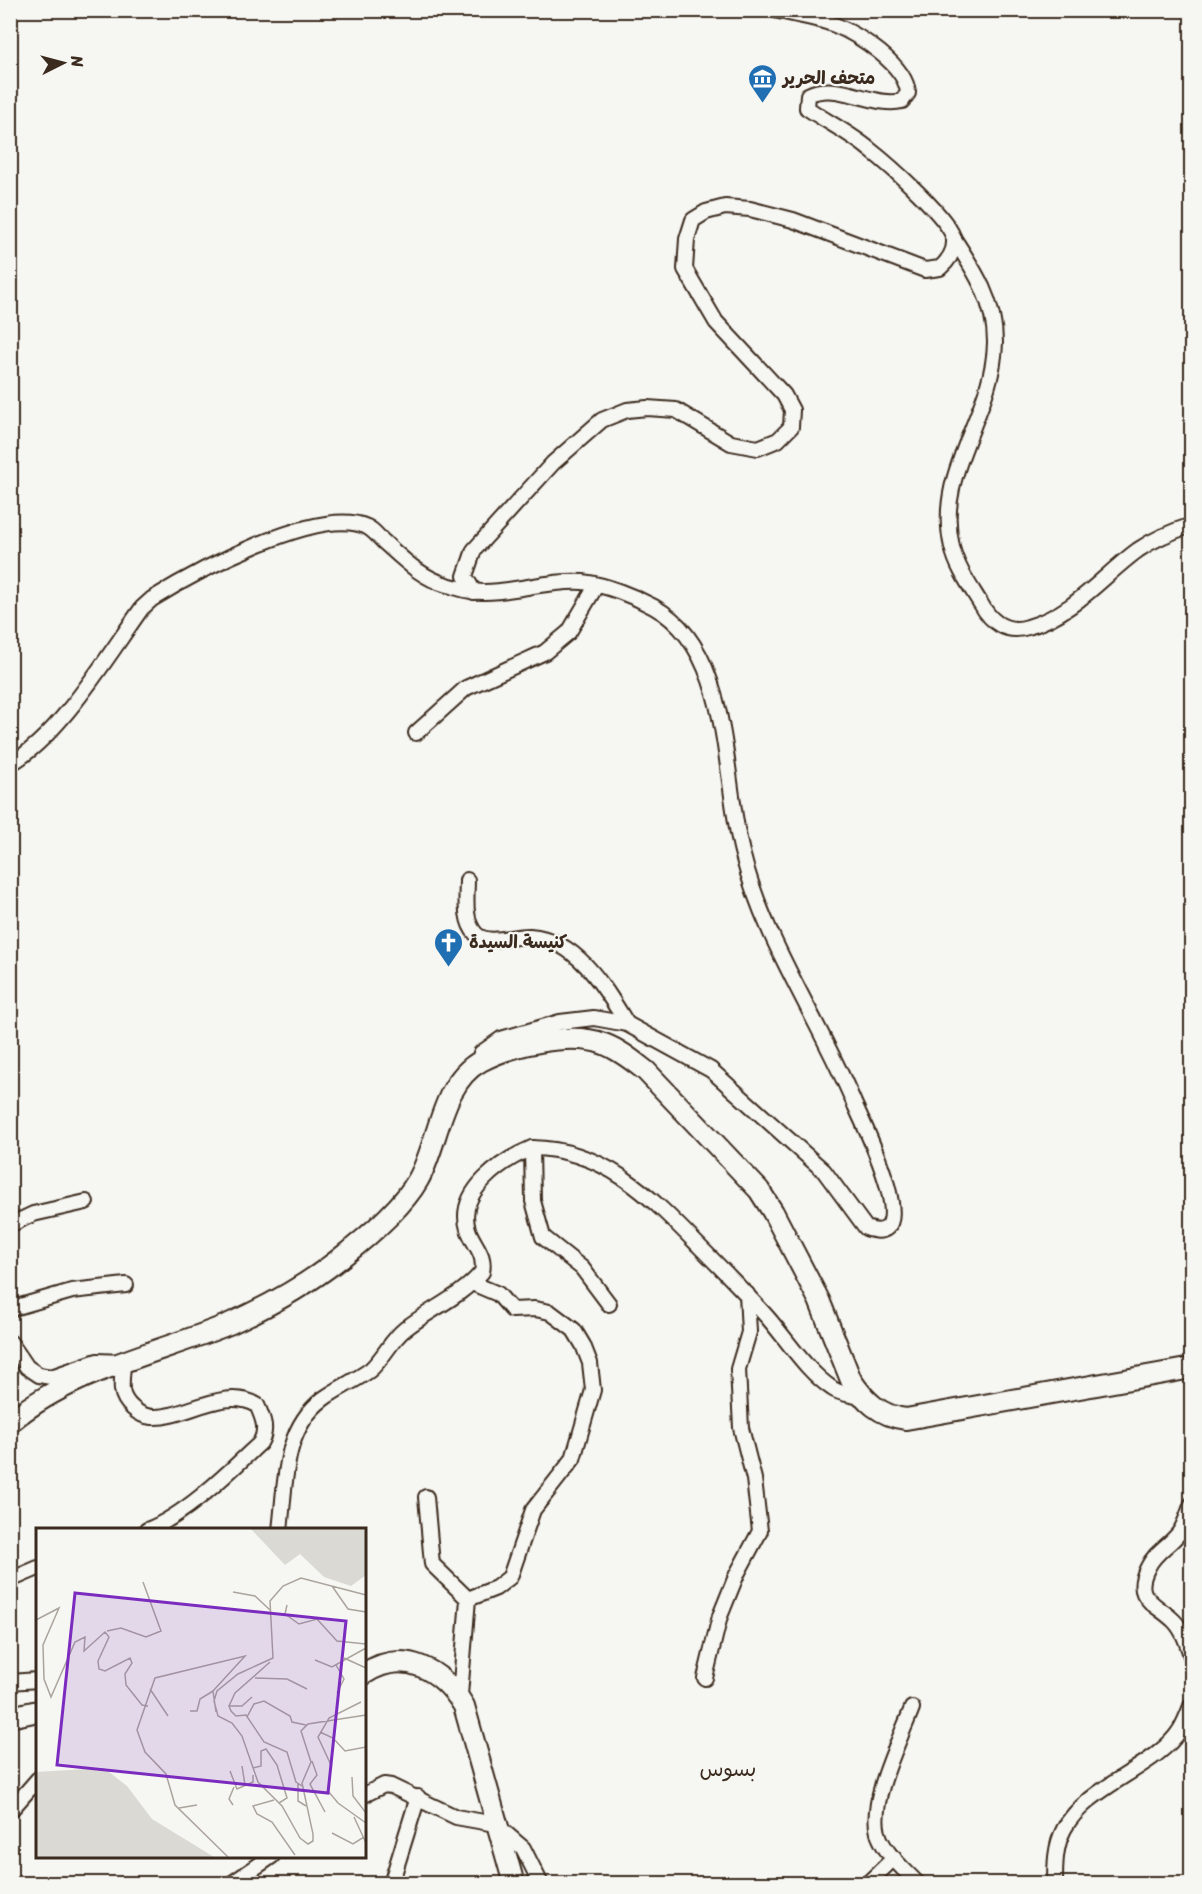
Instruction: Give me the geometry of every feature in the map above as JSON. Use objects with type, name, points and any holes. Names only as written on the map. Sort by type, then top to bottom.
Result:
[{"type":"main road","points":[[10,1422],[30,1406],[59,1390],[123,1362],[256,1311],[281,1298],[358,1244],[417,1182],[428,1161],[449,1099],[459,1082],[479,1062],[518,1047],[553,1040],[602,1043],[626,1055],[646,1071],[759,1190],[819,1300],[843,1360],[863,1398],[884,1413],[906,1419],[1191,1368]]},
{"type":"main road","points":[[366,1673],[390,1661],[409,1663],[430,1670],[447,1684],[464,1706],[495,1824],[514,1884]]},
{"type":"main road","points":[[10,1717],[36,1708]]},
{"type":"street","points":[[775,10],[841,28],[861,39],[904,75],[908,93],[902,101],[882,103],[822,91],[808,94],[807,108],[868,148],[929,205],[945,223],[982,283],[994,321],[991,378],[954,475],[949,527],[959,566],[988,617],[1011,630],[1027,628],[1061,614],[1090,593],[1138,550],[1191,525]]},
{"type":"street","points":[[474,592],[465,576],[474,550],[553,463],[602,420],[627,410],[647,408],[676,410],[731,443],[758,448],[778,440],[791,427],[792,410],[784,395],[716,322],[685,270],[687,239],[693,220],[706,212],[725,207],[750,209],[793,220],[925,270],[940,268],[947,262],[952,252],[954,239]]},
{"type":"street","points":[[10,764],[30,752],[66,712],[147,603],[164,591],[267,540],[303,529],[354,522],[369,528],[417,571],[436,582],[474,592],[584,582],[628,595],[675,620],[692,641],[709,674],[741,851],[756,899],[845,1082],[878,1159],[893,1202],[890,1224],[885,1230],[876,1232],[866,1228],[824,1171],[711,1070],[627,1024],[594,1018],[532,1028],[501,1039],[481,1053],[479,1062]]},
{"type":"street","points":[[416,733],[466,688],[545,652],[569,632],[596,586]]},
{"type":"street","points":[[467,880],[469,924],[476,933],[482,938],[495,939],[531,936],[557,945],[577,958],[598,977],[627,1024]]},
{"type":"street","points":[[280,1528],[291,1446],[310,1413],[323,1399],[371,1369],[392,1341],[405,1329],[472,1283],[482,1272],[483,1263],[466,1220],[469,1203],[500,1163],[532,1148],[557,1149],[598,1163],[630,1181],[656,1202],[747,1294],[808,1365],[833,1389],[863,1398]]},
{"type":"street","points":[[532,1148],[533,1201],[543,1237],[582,1268],[609,1304]]},
{"type":"street","points":[[10,1225],[33,1214],[86,1202]]},
{"type":"street","points":[[468,1599],[496,1588],[510,1576],[533,1510],[573,1459],[588,1410],[593,1377],[583,1345],[562,1319],[535,1309],[512,1310],[498,1294],[472,1283]]},
{"type":"street","points":[[10,1310],[72,1291],[126,1285]]},
{"type":"street","points":[[705,1678],[720,1616],[737,1574],[760,1531],[754,1479],[741,1428],[738,1369],[749,1332],[747,1294]]},
{"type":"street","points":[[10,1342],[27,1367],[39,1375],[51,1377],[97,1361],[123,1362],[122,1392],[139,1413],[152,1417],[225,1400],[247,1400],[257,1405],[264,1425],[264,1436],[250,1452],[183,1509],[152,1528]]},
{"type":"street","points":[[426,1497],[432,1564],[468,1599]]},
{"type":"street","points":[[1191,1504],[1181,1531],[1154,1555],[1143,1580],[1142,1591],[1149,1603],[1175,1622],[1186,1641],[1191,1659]]},
{"type":"street","points":[[10,1580],[36,1569]]},
{"type":"street","points":[[464,1706],[460,1695],[468,1599]]},
{"type":"street","points":[[10,1682],[36,1680]]},
{"type":"street","points":[[1055,1884],[1057,1848],[1065,1828],[1086,1804],[1108,1785],[1168,1743],[1180,1731],[1191,1704]]},
{"type":"street","points":[[912,1708],[876,1814],[879,1834],[894,1858],[918,1884]]},
{"type":"street","points":[[10,1811],[36,1781]]},
{"type":"street","points":[[366,1794],[384,1785],[418,1797],[456,1817],[495,1824],[523,1848],[541,1884]]},
{"type":"street","points":[[391,1884],[418,1797]]},
{"type":"street","points":[[231,1884],[270,1858]]},
{"type":"street","points":[[867,1884],[894,1858]]},
{"type":"place","name":"متحف الحرير","points":[[762,104]]},
{"type":"place","name":"كنيسة السيدة","points":[[448,968]]},
{"type":"district","name":"بسوس","points":[[728,1769]]}]
